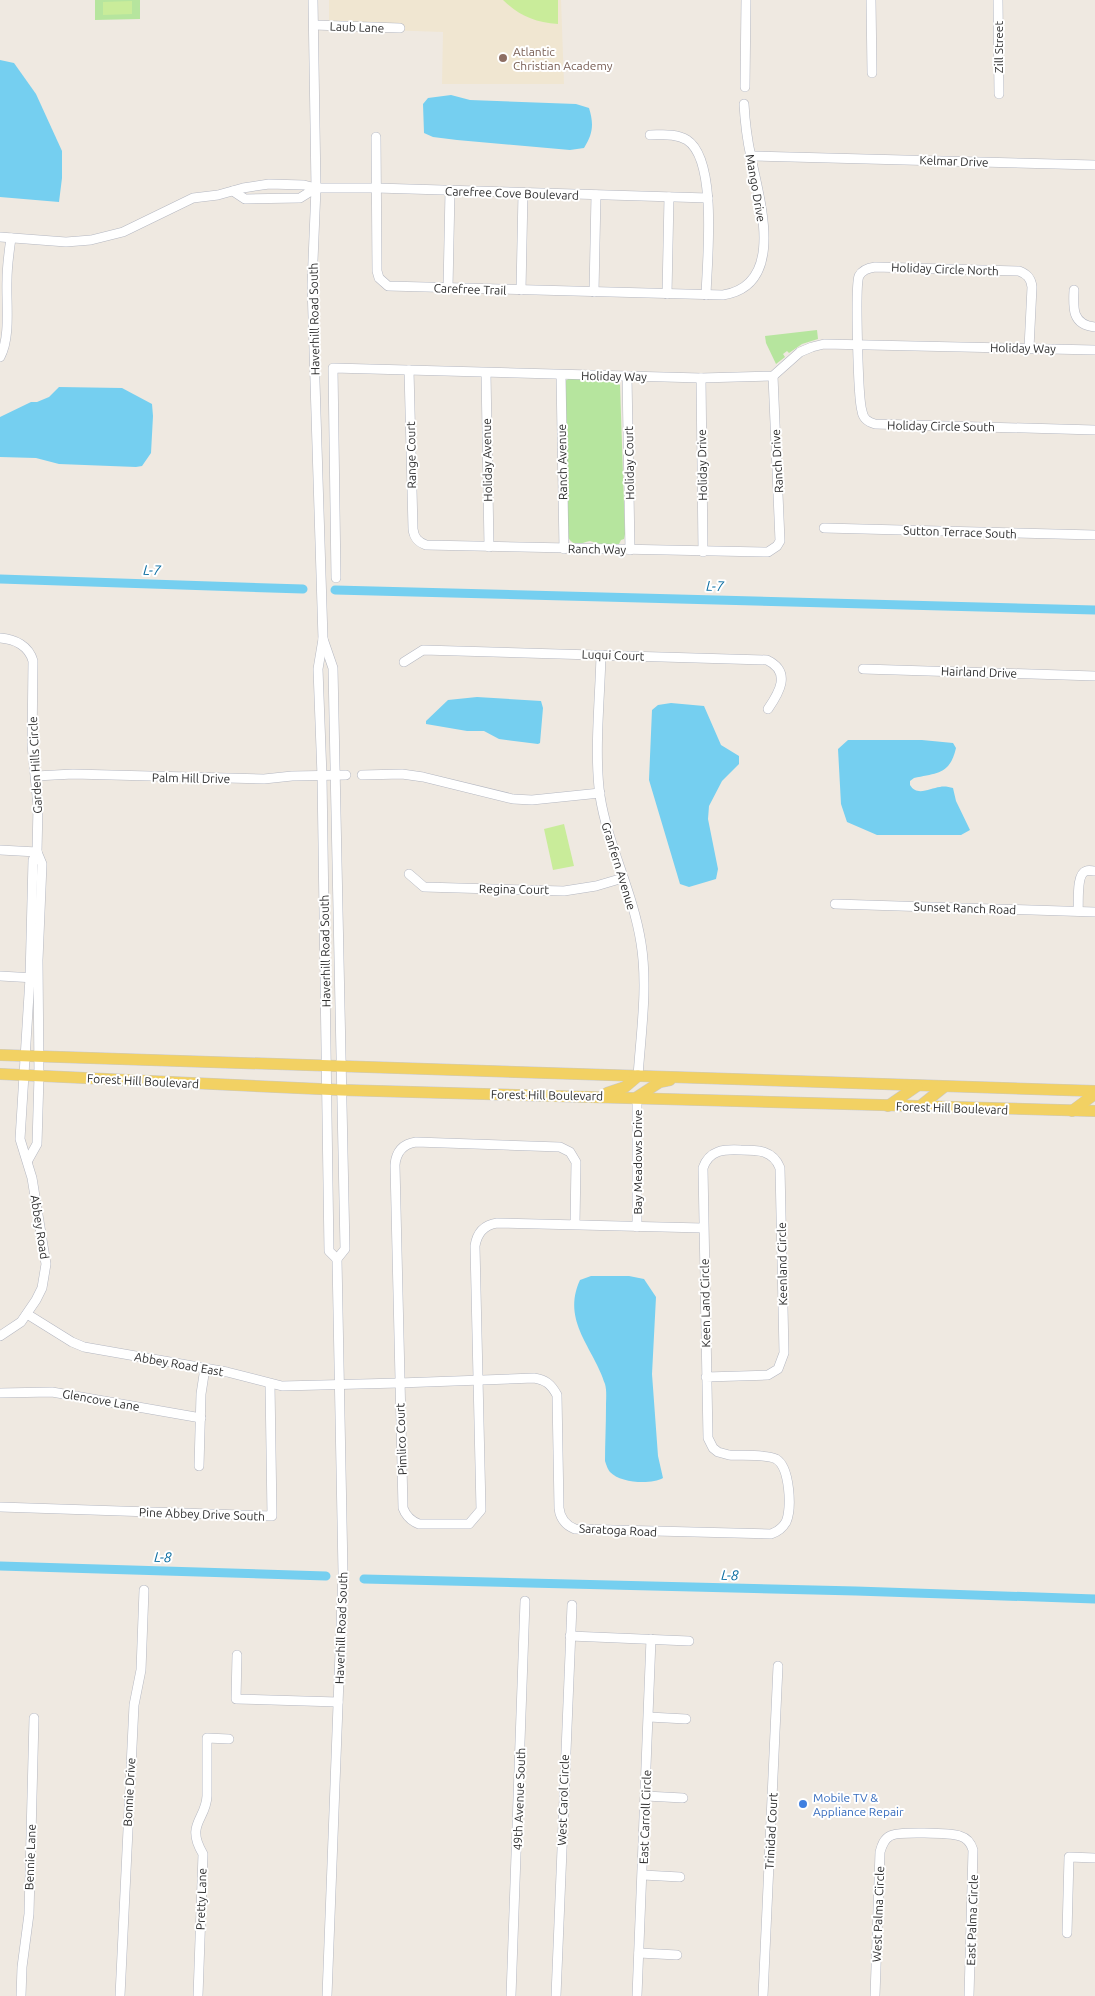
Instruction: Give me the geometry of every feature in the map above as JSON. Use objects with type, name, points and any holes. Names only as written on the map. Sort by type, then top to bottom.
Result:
[{"type":"main road","name":"Forest Hill Boulevard","points":[[0,1055],[684,1077],[1095,1093]]},
{"type":"main road","name":"Forest Hill Boulevard","points":[[0,1074],[326,1090],[1095,1111]]},
{"type":"main road","points":[[590,1096],[612,1092],[625,1086],[638,1076]]},
{"type":"main road","points":[[637,1097],[660,1082],[684,1077]]},
{"type":"main road","points":[[888,1106],[917,1086]]},
{"type":"main road","points":[[919,1107],[944,1087]]},
{"type":"main road","points":[[1072,1111],[1095,1093]]},
{"type":"street","name":"Haverhill Road South","points":[[313,0],[316,188],[312,284],[323,639],[318,669],[322,776],[329,1251],[337,1259]]},
{"type":"street","points":[[745,87],[746,0]]},
{"type":"street","points":[[871,0],[872,73]]},
{"type":"street","name":"Zill Street","points":[[998,0],[998,94]]},
{"type":"street","name":"Laub Lane","points":[[314,26],[400,28]]},
{"type":"street","name":"Mango Drive","points":[[706,295],[723,296],[739,290],[753,279],[759,268],[764,244],[763,223],[750,156],[744,104]]},
{"type":"street","points":[[650,135],[676,136],[692,144],[702,159],[708,198],[706,295]]},
{"type":"street","name":"Carefree Trail","points":[[376,137],[377,271],[380,278],[388,286],[706,295]]},
{"type":"street","name":"Kelmar Drive","points":[[750,156],[1095,165]]},
{"type":"street","name":"Carefree Cove Boulevard","points":[[0,237],[66,242],[104,238],[123,232],[193,198],[269,184],[304,185],[316,188],[376,188],[708,198]]},
{"type":"street","points":[[233,191],[245,199],[300,198],[316,188]]},
{"type":"street","points":[[448,288],[450,191]]},
{"type":"street","points":[[521,290],[524,193]]},
{"type":"street","points":[[594,292],[596,195]]},
{"type":"street","points":[[667,294],[669,197]]},
{"type":"street","points":[[0,358],[4,350],[8,308],[4,291],[11,238]]},
{"type":"street","name":"Holiday Circle North","points":[[858,344],[858,279],[864,270],[875,267],[1019,271],[1024,273],[1031,281],[1032,287],[1029,348]]},
{"type":"street","points":[[1074,290],[1074,307],[1078,319],[1088,326],[1095,327]]},
{"type":"street","name":"Holiday Way","points":[[336,578],[333,368],[701,378],[773,376],[795,356],[812,347],[824,344],[1095,350]]},
{"type":"street","name":"Holiday Circle South","points":[[858,344],[861,408],[865,419],[874,424],[1095,430]]},
{"type":"street","name":"Range Court","points":[[409,370],[413,529],[417,539]]},
{"type":"street","name":"Holiday Avenue","points":[[486,373],[489,547]]},
{"type":"street","name":"Ranch Avenue","points":[[561,375],[564,548]]},
{"type":"street","name":"Holiday Court","points":[[627,376],[630,550]]},
{"type":"street","name":"Ranch Drive","points":[[773,376],[781,536],[777,546]]},
{"type":"street","name":"Holiday Drive","points":[[701,378],[703,552]]},
{"type":"street","name":"Sutton Terrace South","points":[[824,528],[1095,535]]},
{"type":"street","name":"Ranch Way","points":[[417,539],[426,545],[703,552],[768,552],[777,546]]},
{"type":"street","name":"Garden Hills Circle","points":[[0,638],[9,638],[21,644],[31,654],[33,661],[32,744],[38,806],[37,852],[33,860],[34,978],[39,1076]]},
{"type":"street","name":"Haverhill Road South","points":[[323,639],[333,668],[345,1250],[337,1259],[343,1573],[327,1996]]},
{"type":"street","name":"Luqui Court","points":[[404,662],[423,650],[767,660],[777,667],[781,678],[781,689],[768,709]]},
{"type":"street","name":"Granfern Avenue","points":[[601,655],[598,765],[600,793],[604,816],[637,923],[643,962],[643,1015],[638,1076]]},
{"type":"street","name":"Hairland Drive","points":[[864,669],[1095,676]]},
{"type":"street","name":"Palm Hill Drive","points":[[36,776],[73,774],[264,779],[292,776],[346,776]]},
{"type":"street","points":[[362,775],[402,774],[422,776],[512,799],[532,800],[600,793]]},
{"type":"street","points":[[0,850],[37,852]]},
{"type":"street","points":[[1078,911],[1082,874],[1086,871],[1095,871]]},
{"type":"street","name":"Regina Court","points":[[409,874],[424,887],[564,891],[596,886],[623,878]]},
{"type":"street","name":"Sunset Ranch Road","points":[[835,904],[1095,912]]},
{"type":"street","points":[[0,976],[34,978]]},
{"type":"street","name":"Garden Hills Circle","points":[[24,1075],[24,1056],[34,978]]},
{"type":"street","name":"Abbey Road","points":[[0,1336],[21,1322],[27,1314],[42,1288],[46,1264],[39,1213],[28,1160],[20,1140],[24,1075]]},
{"type":"street","points":[[28,1160],[37,1144],[39,1076]]},
{"type":"street","name":"Bay Meadows Drive","points":[[637,1097],[637,1227]]},
{"type":"street","name":"Pimlico Court","points":[[575,1225],[576,1168],[574,1157],[566,1149],[555,1146],[416,1142],[406,1145],[401,1149],[395,1165],[403,1508],[405,1514],[414,1522],[419,1524],[468,1524],[480,1510],[475,1246],[478,1234],[486,1226],[497,1223],[637,1227],[703,1228]]},
{"type":"street","name":"Keenland Circle","points":[[706,1377],[768,1375],[778,1369],[784,1354],[780,1168],[777,1159],[761,1150],[723,1149],[708,1158]]},
{"type":"street","name":"Keen Land Circle","points":[[706,1377],[703,1168],[708,1158]]},
{"type":"street","name":"Abbey Road East","points":[[27,1314],[72,1342],[84,1347],[205,1368],[282,1386],[340,1384]]},
{"type":"street","points":[[199,1466],[205,1368]]},
{"type":"street","name":"Saratoga Road","points":[[340,1384],[534,1378],[544,1380],[552,1386],[557,1395],[559,1508],[562,1519],[570,1527],[575,1529],[765,1535],[776,1532],[784,1525],[788,1514],[787,1478],[784,1467],[771,1457],[729,1455],[713,1448],[708,1438],[706,1377]]},
{"type":"street","name":"Pine Abbey Drive South","points":[[0,1507],[272,1516],[270,1384]]},
{"type":"street","name":"Glencove Lane","points":[[0,1393],[52,1392],[201,1418]]},
{"type":"street","name":"Bonnie Drive","points":[[120,1996],[134,1705],[142,1670],[144,1590]]},
{"type":"street","name":"49th Avenue South","points":[[511,1996],[525,1601]]},
{"type":"street","name":"West Carol Circle","points":[[556,1996],[572,1605]]},
{"type":"street","points":[[570,1636],[689,1641]]},
{"type":"street","name":"East Carroll Circle","points":[[637,1996],[651,1639]]},
{"type":"street","points":[[237,1655],[236,1699],[338,1702]]},
{"type":"street","name":"Trinidad Court","points":[[763,1996],[778,1666]]},
{"type":"street","points":[[649,1717],[686,1719]]},
{"type":"street","name":"Bennie Lane","points":[[21,1996],[22,1967],[29,1914],[34,1718]]},
{"type":"street","name":"Pretty Lane","points":[[198,1996],[203,1854],[197,1843],[196,1830],[207,1797],[208,1738],[229,1739]]},
{"type":"street","points":[[646,1796],[683,1798]]},
{"type":"street","name":"East Palma Circle","points":[[889,1836],[901,1833],[955,1834],[971,1844],[974,1856],[969,1996]]},
{"type":"street","name":"West Palma Circle","points":[[875,1996],[880,1852],[885,1840],[889,1836]]},
{"type":"street","points":[[1067,1932],[1069,1857],[1095,1858]]},
{"type":"street","points":[[643,1875],[680,1877]]},
{"type":"street","points":[[639,1953],[677,1955]]},
{"type":"shaded area","name":"Atlantic Christian Academy","points":[[329,0],[561,0],[564,84],[442,84],[443,32],[329,28]]},
{"type":"green space","points":[[95,0],[140,0],[140,19],[95,20]]},
{"type":"green space","points":[[503,0],[558,0],[558,24],[542,22],[528,17],[515,10]]},
{"type":"green space","points":[[132,1],[132,14],[103,15],[103,2]]},
{"type":"green space","points":[[817,330],[818,339],[802,344],[789,353],[787,351],[783,354],[785,357],[776,364],[766,343],[765,336]]},
{"type":"green space","points":[[570,378],[613,379],[620,385],[625,534],[624,539],[619,544],[600,544],[590,541],[575,543],[567,536],[565,381]]},
{"type":"green space","points":[[564,824],[574,866],[553,870],[544,829]]},
{"type":"water","points":[[0,60],[14,63],[36,94],[62,151],[62,178],[59,202],[0,197]]},
{"type":"water","points":[[451,95],[470,100],[576,104],[589,108],[592,119],[591,133],[584,148],[570,150],[457,140],[433,137],[424,133],[423,104],[428,98]]},
{"type":"water","points":[[59,387],[122,388],[152,404],[151,453],[142,466],[59,464],[36,458],[0,457],[0,417],[31,402],[37,402],[49,397]]},
{"type":"water","points":[[477,697],[541,701],[543,708],[540,743],[499,739],[484,731],[467,731],[426,724],[426,721],[448,700]]},
{"type":"water","points":[[671,703],[704,706],[721,745],[739,756],[739,764],[722,781],[709,806],[708,819],[718,869],[716,879],[689,887],[680,884],[649,780],[652,710],[658,705]]},
{"type":"water","points":[[848,740],[922,740],[953,743],[956,748],[946,768],[936,773],[914,778],[910,781],[910,785],[916,791],[942,787],[953,788],[956,801],[970,830],[961,835],[877,835],[847,822],[841,804],[838,749]]},
{"type":"water","points":[[591,1276],[629,1276],[644,1279],[656,1297],[652,1374],[658,1456],[663,1478],[658,1480],[636,1482],[621,1479],[610,1472],[605,1461],[606,1387],[581,1334],[574,1308],[575,1295],[580,1280]]},
{"type":"waterway","name":"L-7","points":[[0,579],[303,589]]},
{"type":"waterway","name":"L-7","points":[[335,590],[1095,610]]},
{"type":"waterway","name":"L-8","points":[[0,1566],[326,1576]]},
{"type":"waterway","name":"L-8","points":[[364,1579],[1095,1599]]},
{"type":"place","name":"Atlantic Christian Academy","points":[[503,58]]},
{"type":"place","name":"Mobile TV & Appliance Repair","points":[[803,1804]]}]
